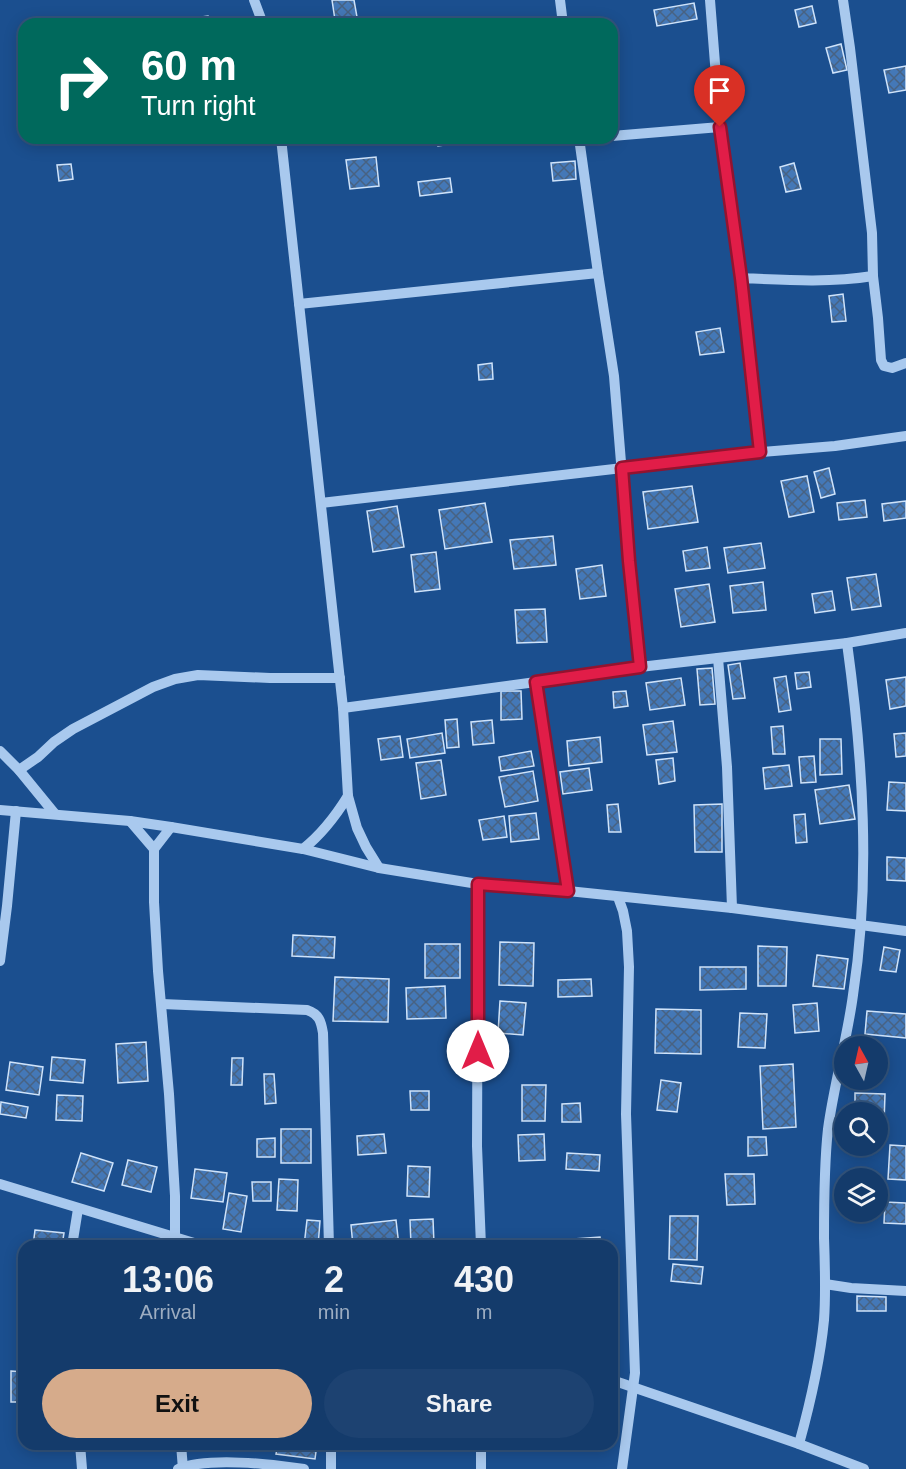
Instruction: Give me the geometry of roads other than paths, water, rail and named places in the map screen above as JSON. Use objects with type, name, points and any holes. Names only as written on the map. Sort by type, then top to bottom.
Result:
[{"type":"street","points":[[254,0],[261,18]]},
{"type":"street","points":[[560,0],[563,18]]},
{"type":"street","points":[[710,0],[720,127],[741,278],[760,452]]},
{"type":"street","points":[[843,0],[872,233],[880,360],[884,366],[892,368],[906,363]]},
{"type":"street","points":[[618,135],[720,127]]},
{"type":"street","points":[[282,144],[340,678],[348,796],[357,828],[379,868]]},
{"type":"street","points":[[581,144],[614,376],[640,667]]},
{"type":"street","points":[[299,304],[598,273]]},
{"type":"street","points":[[741,278],[812,281],[873,276]]},
{"type":"street","points":[[321,503],[760,452],[835,446],[906,436]]},
{"type":"street","points":[[343,708],[640,667],[847,643],[906,633]]},
{"type":"street","points":[[799,1444],[809,1406],[824,1321],[828,1130],[854,995],[860,925],[864,848],[855,702],[847,643]]},
{"type":"street","points":[[718,658],[727,767],[732,908]]},
{"type":"street","points":[[20,770],[73,729],[153,687],[175,679],[198,675],[340,678]]},
{"type":"street","points":[[536,682],[568,891]]},
{"type":"street","points":[[0,751],[20,770],[55,814]]},
{"type":"street","points":[[303,849],[320,835],[348,796]]},
{"type":"street","points":[[0,810],[130,821],[171,827],[303,849],[379,868],[478,884],[732,908],[906,931]]},
{"type":"street","points":[[0,961],[16,811]]},
{"type":"street","points":[[130,821],[154,849]]},
{"type":"street","points":[[171,827],[154,849],[154,911],[170,1106],[175,1240]]},
{"type":"street","points":[[478,884],[477,1146],[481,1240]]},
{"type":"street","points":[[618,897],[627,931],[626,1114],[635,1373],[622,1469]]},
{"type":"street","points":[[162,1004],[307,1010],[319,1017],[322,1033],[329,1240]]},
{"type":"street","points":[[0,1184],[169,1240]]},
{"type":"street","points":[[73,1240],[78,1209]]},
{"type":"street","points":[[825,1284],[906,1291]]},
{"type":"street","points":[[618,1382],[799,1444],[841,1465],[864,1469]]},
{"type":"street","points":[[80,1450],[82,1469]]},
{"type":"street","points":[[182,1450],[181,1468],[208,1464],[246,1463],[304,1469]]},
{"type":"street","points":[[331,1450],[331,1469]]},
{"type":"street","points":[[481,1450],[481,1469]]}]
